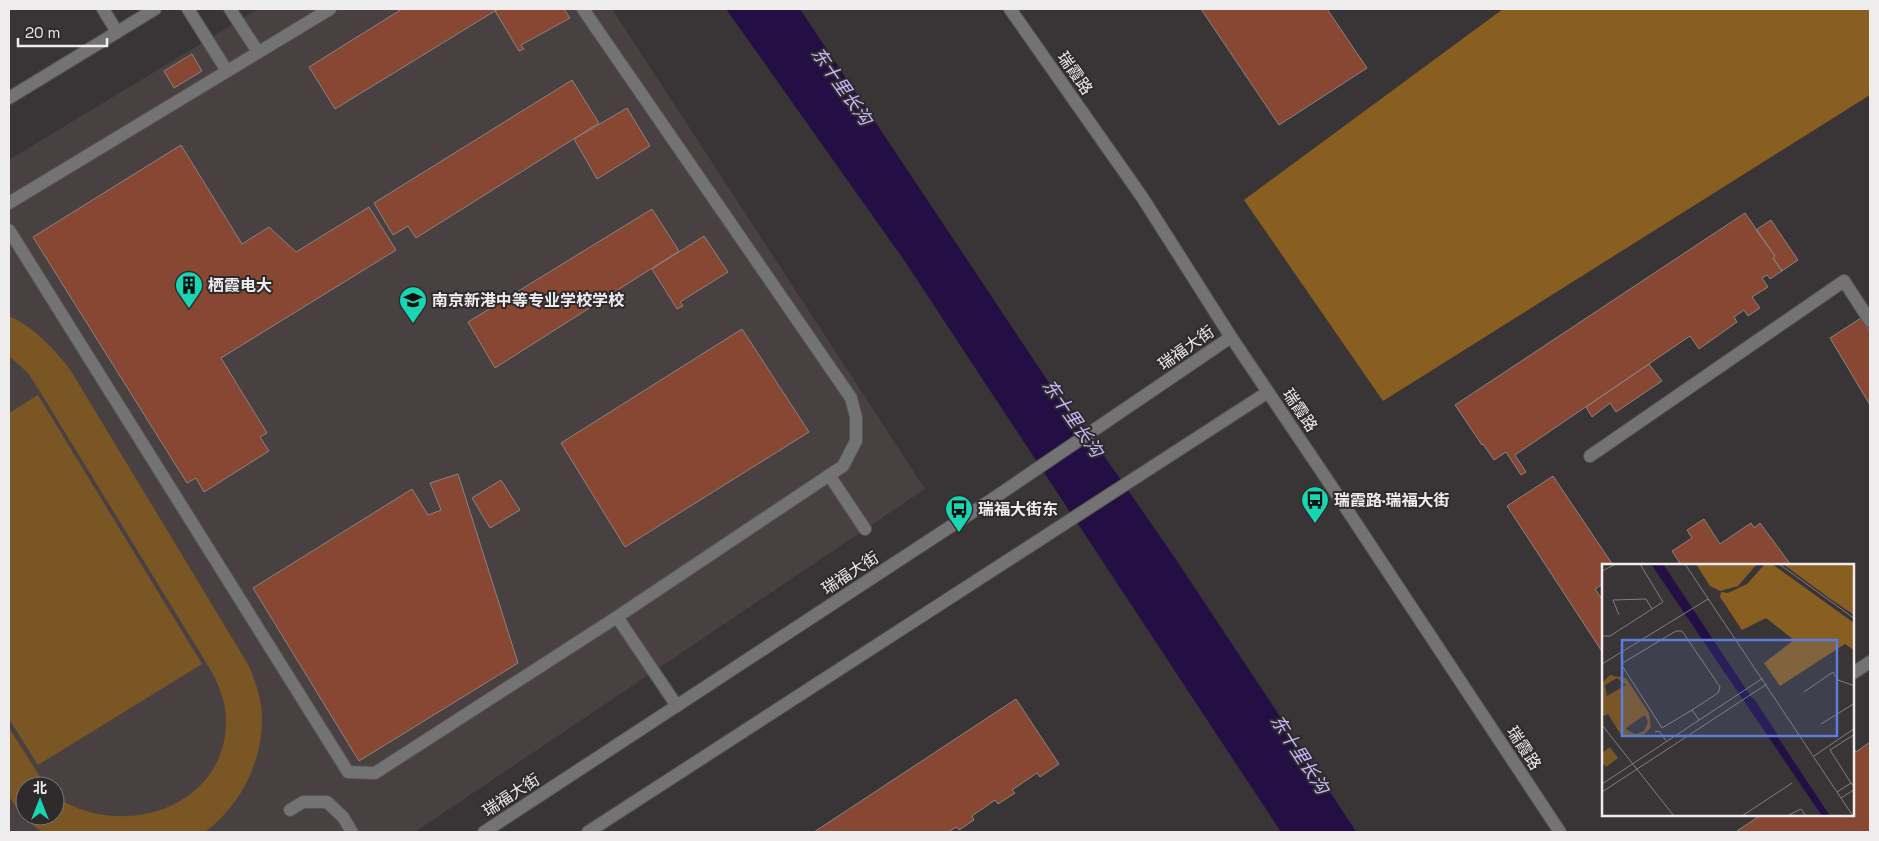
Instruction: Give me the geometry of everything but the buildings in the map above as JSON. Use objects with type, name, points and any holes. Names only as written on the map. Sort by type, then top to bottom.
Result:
[{"type":"street","points":[[103,9],[117,32]]},
{"type":"street","points":[[9,98],[153,9]]},
{"type":"street","points":[[188,9],[226,72]]},
{"type":"street","points":[[230,9],[258,52]]},
{"type":"street","points":[[9,203],[330,9]]},
{"type":"street","points":[[9,230],[348,772],[375,773],[843,466],[856,441],[856,416],[851,398],[583,9]]},
{"type":"street","name":"瑞霞路","points":[[1010,9],[1142,197],[1231,337],[1560,832]]},
{"type":"street","points":[[1590,456],[1844,281],[1870,321]]},
{"type":"street","name":"瑞福大街","points":[[484,832],[991,500],[1231,337]]},
{"type":"street","points":[[588,832],[1268,392]]},
{"type":"street","points":[[829,475],[865,529]]},
{"type":"street","points":[[617,616],[677,706]]},
{"type":"street","points":[[1854,672],[1870,662]]},
{"type":"street","points":[[290,810],[303,802],[327,802],[343,818],[352,832]]},
{"type":"shaded area","name":"南京新港中等专业学校学校","points":[[258,9],[612,9],[925,489],[415,832],[9,832],[9,160]]},
{"type":"shaded area","points":[[1503,9],[1870,9],[1870,95],[1383,401],[1244,200]]},
{"type":"shaded area","points":[[9,316],[27,326],[43,339],[71,371],[249,666],[259,695],[262,714],[259,748],[248,780],[240,795],[218,821],[205,832],[42,832],[34,826],[65,826],[65,801],[81,809],[109,816],[137,815],[165,808],[189,795],[208,776],[221,751],[226,721],[221,691],[207,664],[39,390],[28,373],[9,356]]},
{"type":"shaded area","points":[[38,395],[202,664],[38,765],[9,719],[9,413]]},
{"type":"shaded area","points":[[9,728],[40,776],[15,776],[15,806],[9,796]]},
{"type":"water","points":[[726,9],[800,9],[1231,656],[1351,832],[1281,832],[904,260]]},
{"type":"waterway","name":"东十里长沟","points":[[1055,393],[1171,560],[1351,832]]},
{"type":"place","name":"栖霞电大","points":[[189,309]]},
{"type":"place","name":"南京新港中等专业学校学校","points":[[413,324]]},
{"type":"place","name":"瑞霞路·瑞福大街","points":[[1315,524]]},
{"type":"place","name":"瑞福大街东","points":[[959,533]]}]
